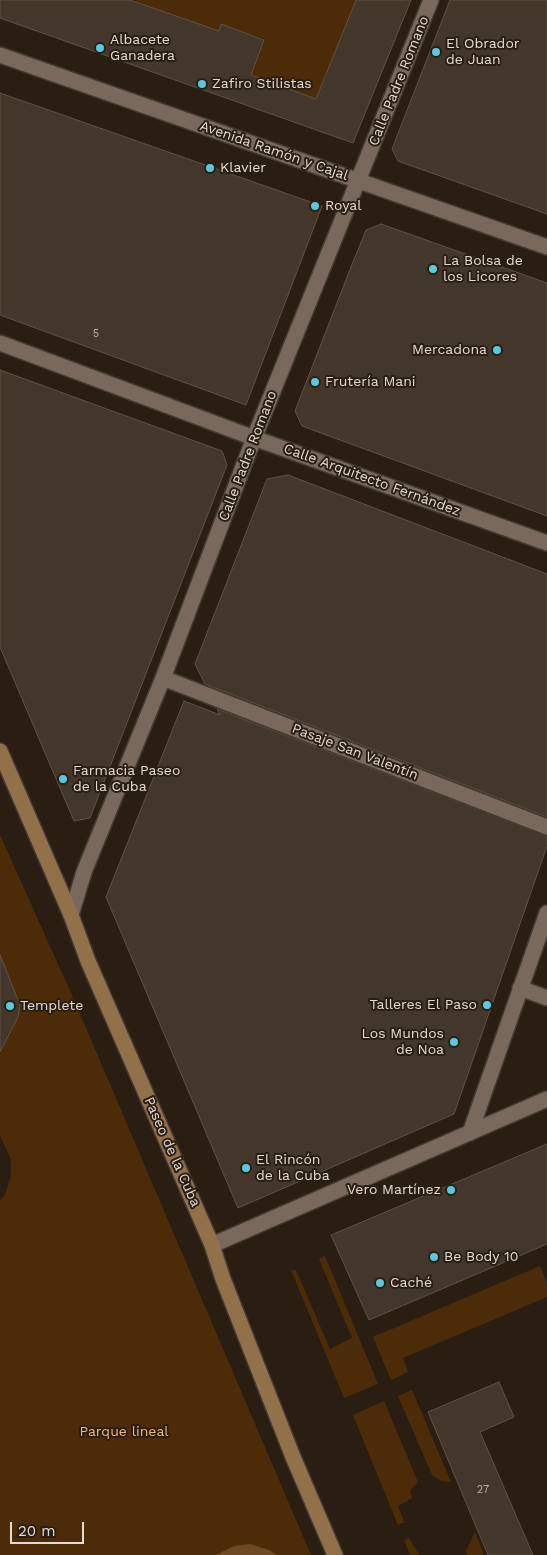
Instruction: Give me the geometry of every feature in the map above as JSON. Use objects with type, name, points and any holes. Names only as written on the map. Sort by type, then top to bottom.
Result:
[{"type":"main road","name":"Paseo de la Cuba","points":[[0,752],[71,915],[88,961],[212,1245],[223,1279],[335,1555]]},
{"type":"street","name":"Calle Padre Romano","points":[[71,915],[84,872],[163,678],[254,438],[431,0]]},
{"type":"street","name":"Avenida Ramón y Cajal","points":[[0,55],[547,246]]},
{"type":"street","name":"Calle Arquitecto Fernández","points":[[0,343],[254,438],[547,543]]},
{"type":"street","name":"Pasaje San Valentín","points":[[163,678],[547,827]]},
{"type":"street","points":[[470,1133],[547,913]]},
{"type":"street","points":[[520,988],[547,998]]},
{"type":"street","points":[[212,1245],[547,1099]]},
{"type":"green space","points":[[137,0],[356,0],[316,99],[251,75],[264,39],[221,24],[219,31],[136,2]]},
{"type":"green space","name":"Parque lineal","points":[[0,835],[71,993],[311,1555],[0,1555],[0,1200],[5,1195],[11,1175],[11,1160],[0,1135]]},
{"type":"green space","points":[[325,1256],[378,1384],[344,1398],[291,1270],[296,1270],[330,1349],[352,1338],[319,1259]]},
{"type":"green space","points":[[540,1266],[547,1283],[547,1297],[403,1358],[408,1372],[391,1380],[373,1337]]},
{"type":"green space","points":[[412,1390],[451,1482],[441,1481],[432,1475],[398,1396]]},
{"type":"green space","points":[[384,1401],[418,1482],[410,1490],[412,1498],[398,1506],[404,1522],[398,1525],[353,1415]]},
{"type":"green space","points":[[475,1532],[484,1555],[467,1555],[466,1551]]},
{"type":"green space","points":[[409,1538],[419,1555],[410,1555],[404,1540]]},
{"type":"shaded area","points":[[250,1544],[269,1550],[277,1555],[216,1555],[234,1546]]},
{"type":"building","points":[[0,0],[130,0],[219,31],[221,24],[264,40],[251,75],[316,99],[356,0],[411,0],[353,143],[0,18]]},
{"type":"building","points":[[450,0],[547,0],[547,214],[398,161],[392,149]]},
{"type":"building","points":[[0,93],[322,206],[246,405],[0,315]]},
{"type":"building","points":[[381,224],[547,283],[547,516],[302,426],[295,411],[349,272],[366,230]]},
{"type":"building","points":[[0,370],[222,451],[227,465],[90,818],[74,821],[0,647]]},
{"type":"building","points":[[288,475],[547,574],[547,817],[205,684],[195,664],[267,479]]},
{"type":"building","points":[[184,701],[220,715],[217,709],[547,836],[547,846],[454,1114],[238,1208],[106,897]]},
{"type":"building","name":"Templete","points":[[0,955],[20,1005],[18,1017],[0,1052]]},
{"type":"building","points":[[547,1144],[547,1244],[369,1320],[331,1235]]},
{"type":"building","points":[[499,1382],[514,1417],[480,1432],[533,1555],[488,1555],[428,1412]]},
{"type":"place","name":"Albacete Ganadera","points":[[100,48]]},
{"type":"place","name":"El Obrador de Juan","points":[[436,52]]},
{"type":"place","name":"Zafiro Stilistas","points":[[202,84]]},
{"type":"place","name":"Klavier","points":[[210,168]]},
{"type":"place","name":"Royal","points":[[315,206]]},
{"type":"place","name":"La Bolsa de los Licores","points":[[433,269]]},
{"type":"place","name":"Mercadona","points":[[497,350]]},
{"type":"place","name":"Frutería Mani","points":[[315,382]]},
{"type":"place","name":"Farmacia Paseo de la Cuba","points":[[63,779]]},
{"type":"place","name":"Talleres El Paso","points":[[487,1005]]},
{"type":"place","name":"Templete","points":[[10,1006]]},
{"type":"place","name":"Los Mundos de Noa","points":[[454,1042]]},
{"type":"place","name":"El Rincón de la Cuba","points":[[246,1168]]},
{"type":"place","name":"Vero Martínez","points":[[451,1190]]},
{"type":"place","name":"Be Body 10","points":[[434,1257]]},
{"type":"place","name":"Caché","points":[[380,1283]]}]
